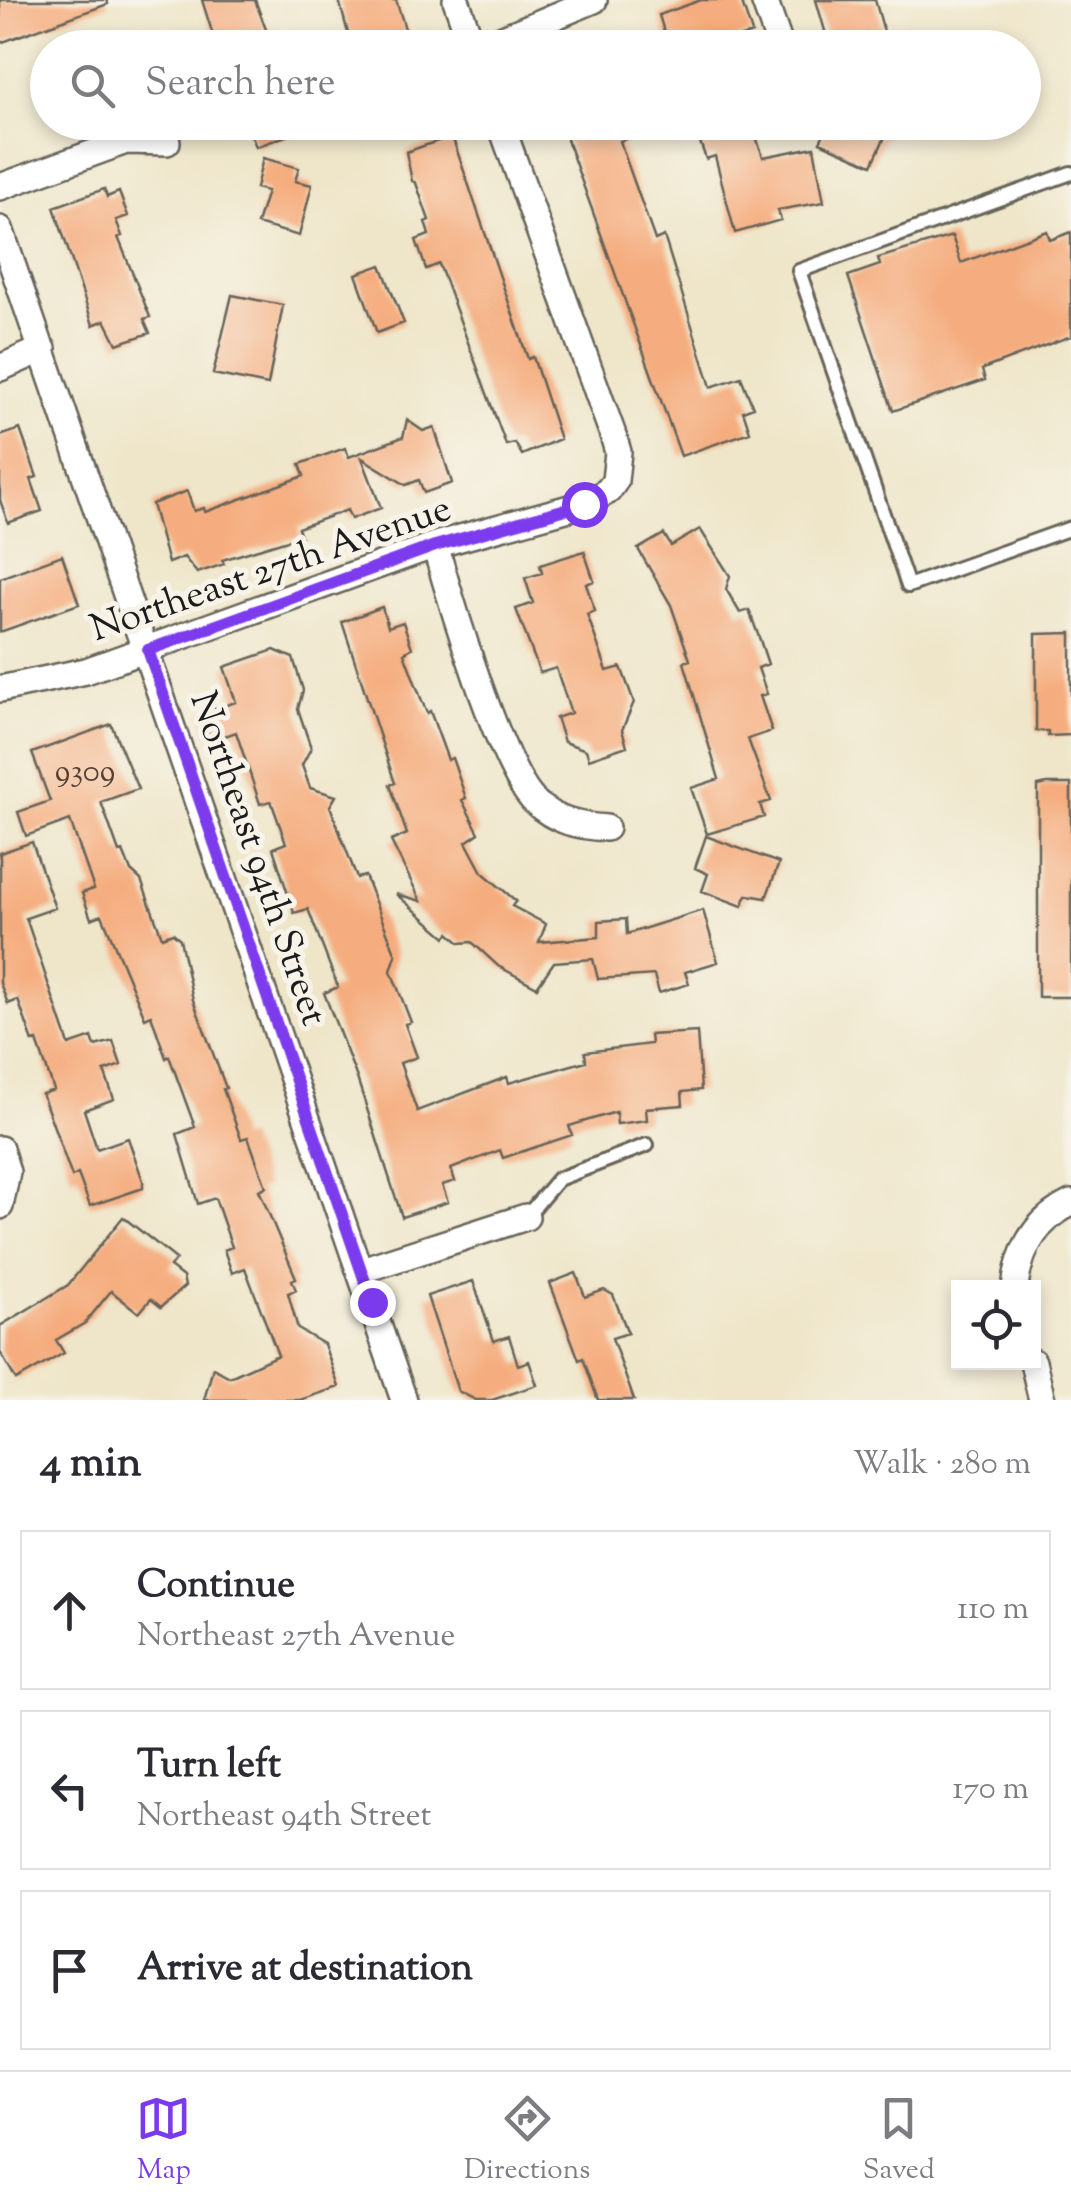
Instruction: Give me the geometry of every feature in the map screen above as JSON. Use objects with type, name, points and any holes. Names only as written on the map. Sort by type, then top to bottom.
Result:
[{"type":"street","points":[[456,0],[468,30]]},
{"type":"street","points":[[520,30],[594,0]]},
{"type":"street","points":[[764,0],[775,30]]},
{"type":"street","name":"Northeast 27th Avenue","points":[[0,689],[86,671],[435,546],[584,504],[608,491],[618,467],[613,435],[506,140]]},
{"type":"street","points":[[0,188],[126,141],[167,142]]},
{"type":"street","name":"Northeast 94th Street","points":[[0,229],[404,1400]]},
{"type":"street","points":[[0,368],[43,349]]},
{"type":"street","points":[[435,546],[521,786],[554,817],[576,825],[606,828]]},
{"type":"street","points":[[0,1149],[7,1172],[0,1206]]},
{"type":"street","points":[[1016,1280],[1018,1263],[1034,1231],[1054,1210],[1071,1202]]},
{"type":"street","points":[[362,1270],[526,1217]]},
{"type":"street","points":[[1035,1370],[1042,1400]]},
{"type":"lane","points":[[1071,174],[799,271],[908,586],[1071,528]]},
{"type":"lane","points":[[526,1217],[558,1179],[647,1145]]},
{"type":"building","points":[[0,0],[107,0],[108,4],[0,43]]},
{"type":"building","points":[[202,0],[255,0],[266,30],[211,30]]},
{"type":"building","points":[[339,0],[396,0],[405,30],[347,30]]},
{"type":"building","points":[[701,0],[741,0],[751,30],[664,30],[659,15]]},
{"type":"building","points":[[816,0],[875,0],[884,30],[825,30]]},
{"type":"building","points":[[253,140],[275,140],[256,147]]},
{"type":"building","points":[[440,140],[453,140],[528,359],[533,357],[560,439],[522,455],[515,443],[506,445],[439,264],[426,269],[416,240],[429,235],[425,222],[429,220],[412,181],[406,152]]},
{"type":"building","points":[[567,140],[623,140],[620,141],[655,240],[664,236],[711,387],[741,377],[753,407],[743,411],[750,432],[681,456]]},
{"type":"building","points":[[699,140],[757,140],[763,157],[814,147],[824,202],[778,210],[781,220],[735,233],[715,156],[706,159]]},
{"type":"building","points":[[821,140],[883,140],[872,165]]},
{"type":"building","points":[[263,158],[299,168],[295,181],[312,185],[299,236],[257,224],[267,191],[256,188]]},
{"type":"building","points":[[104,189],[107,197],[119,192],[128,216],[116,220],[122,236],[118,237],[150,317],[144,319],[150,333],[117,344],[105,320],[93,325],[54,207]]},
{"type":"building","points":[[1047,231],[1050,240],[1071,232],[1071,336],[982,370],[985,380],[893,411],[848,276],[880,265],[878,258],[952,236],[961,263]]},
{"type":"building","points":[[381,265],[404,323],[377,333],[356,274]]},
{"type":"building","points":[[232,295],[283,305],[268,385],[213,374]]},
{"type":"building","points":[[407,420],[423,431],[434,427],[452,483],[424,493],[419,480],[406,485],[362,458],[381,508],[351,519],[347,510],[298,528],[301,536],[222,560],[224,564],[197,573],[184,557],[168,563],[152,504],[187,491],[194,511],[204,508],[205,512],[304,476],[300,464],[345,448],[349,457],[403,437]]},
{"type":"building","points":[[20,429],[37,477],[31,479],[42,511],[8,523],[0,500],[0,436]]},
{"type":"building","points":[[700,529],[730,576],[726,589],[740,613],[749,610],[760,640],[768,664],[758,668],[767,694],[760,696],[772,731],[748,739],[771,801],[760,804],[764,817],[707,834],[691,788],[719,779],[684,662],[690,660],[671,605],[638,549],[664,534],[671,546]]},
{"type":"building","points":[[584,551],[594,581],[586,584],[595,611],[587,614],[607,671],[621,667],[634,702],[622,730],[627,746],[589,759],[586,750],[564,742],[556,718],[571,713],[556,668],[540,673],[516,609],[533,603],[525,578],[542,573],[540,565]]},
{"type":"building","points":[[62,555],[79,604],[0,632],[0,578]]},
{"type":"building","points":[[382,607],[388,627],[403,622],[412,648],[404,653],[448,760],[452,758],[466,798],[462,800],[479,833],[466,842],[482,872],[516,901],[512,906],[546,924],[539,942],[599,937],[599,921],[626,919],[627,934],[703,910],[718,962],[685,972],[689,984],[659,993],[654,975],[598,979],[593,959],[554,962],[537,987],[498,966],[472,942],[460,943],[449,933],[446,937],[396,894],[421,901],[391,841],[407,834],[390,785],[395,783],[342,622]]},
{"type":"building","points":[[1071,633],[1071,735],[1048,736],[1048,731],[1036,731],[1036,634]]},
{"type":"building","points":[[274,650],[293,658],[303,690],[298,709],[311,748],[302,765],[310,788],[336,796],[330,806],[341,836],[357,878],[365,876],[396,955],[391,971],[411,1022],[405,1024],[417,1057],[400,1063],[417,1111],[507,1077],[509,1083],[586,1061],[585,1052],[651,1044],[650,1035],[697,1032],[701,1090],[682,1092],[683,1105],[646,1108],[647,1120],[617,1124],[616,1112],[569,1126],[572,1135],[503,1158],[500,1150],[451,1169],[455,1181],[442,1185],[448,1202],[402,1217],[357,1078],[324,993],[338,987],[308,909],[294,913],[273,848],[286,843],[271,801],[260,804],[236,732],[211,741],[201,713],[236,702],[224,667]]},
{"type":"building","points":[[111,724],[138,789],[101,802],[119,852],[123,851],[131,871],[141,880],[162,937],[173,933],[180,939],[193,1000],[226,1088],[223,1089],[241,1139],[248,1137],[266,1187],[259,1190],[296,1278],[292,1280],[296,1290],[288,1293],[298,1329],[324,1344],[339,1387],[300,1400],[204,1400],[213,1368],[230,1377],[278,1355],[245,1268],[232,1273],[224,1250],[232,1247],[215,1198],[198,1204],[177,1134],[195,1127],[169,1056],[166,1058],[151,1015],[145,1018],[102,915],[91,919],[82,893],[94,889],[70,820],[26,836],[18,812],[50,801],[32,753]]},
{"type":"building","points":[[1071,784],[1071,997],[1038,997],[1038,786]]},
{"type":"building","points":[[706,836],[779,863],[766,898],[747,895],[742,906],[702,891],[708,874],[695,868]]},
{"type":"building","points":[[32,842],[55,908],[26,918],[69,1045],[92,1037],[95,1046],[113,1041],[121,1065],[104,1071],[114,1099],[84,1110],[97,1149],[128,1138],[143,1181],[143,1188],[90,1206],[78,1174],[72,1177],[42,1094],[54,1090],[37,1041],[33,1042],[18,1000],[8,1004],[0,983],[0,853]]},
{"type":"building","points":[[123,1217],[176,1259],[170,1267],[183,1277],[185,1286],[161,1307],[151,1299],[139,1313],[111,1291],[85,1323],[56,1340],[64,1353],[16,1380],[0,1352],[0,1326],[68,1285]]},
{"type":"building","points":[[576,1273],[585,1297],[604,1290],[613,1295],[628,1333],[612,1338],[634,1400],[598,1400],[583,1358],[579,1360],[550,1283]]},
{"type":"building","points":[[473,1281],[494,1341],[509,1336],[518,1365],[529,1361],[537,1385],[492,1400],[476,1400],[458,1391],[427,1296]]},
{"type":"route","points":[[372,1302],[148,650],[435,546],[584,504]]}]
